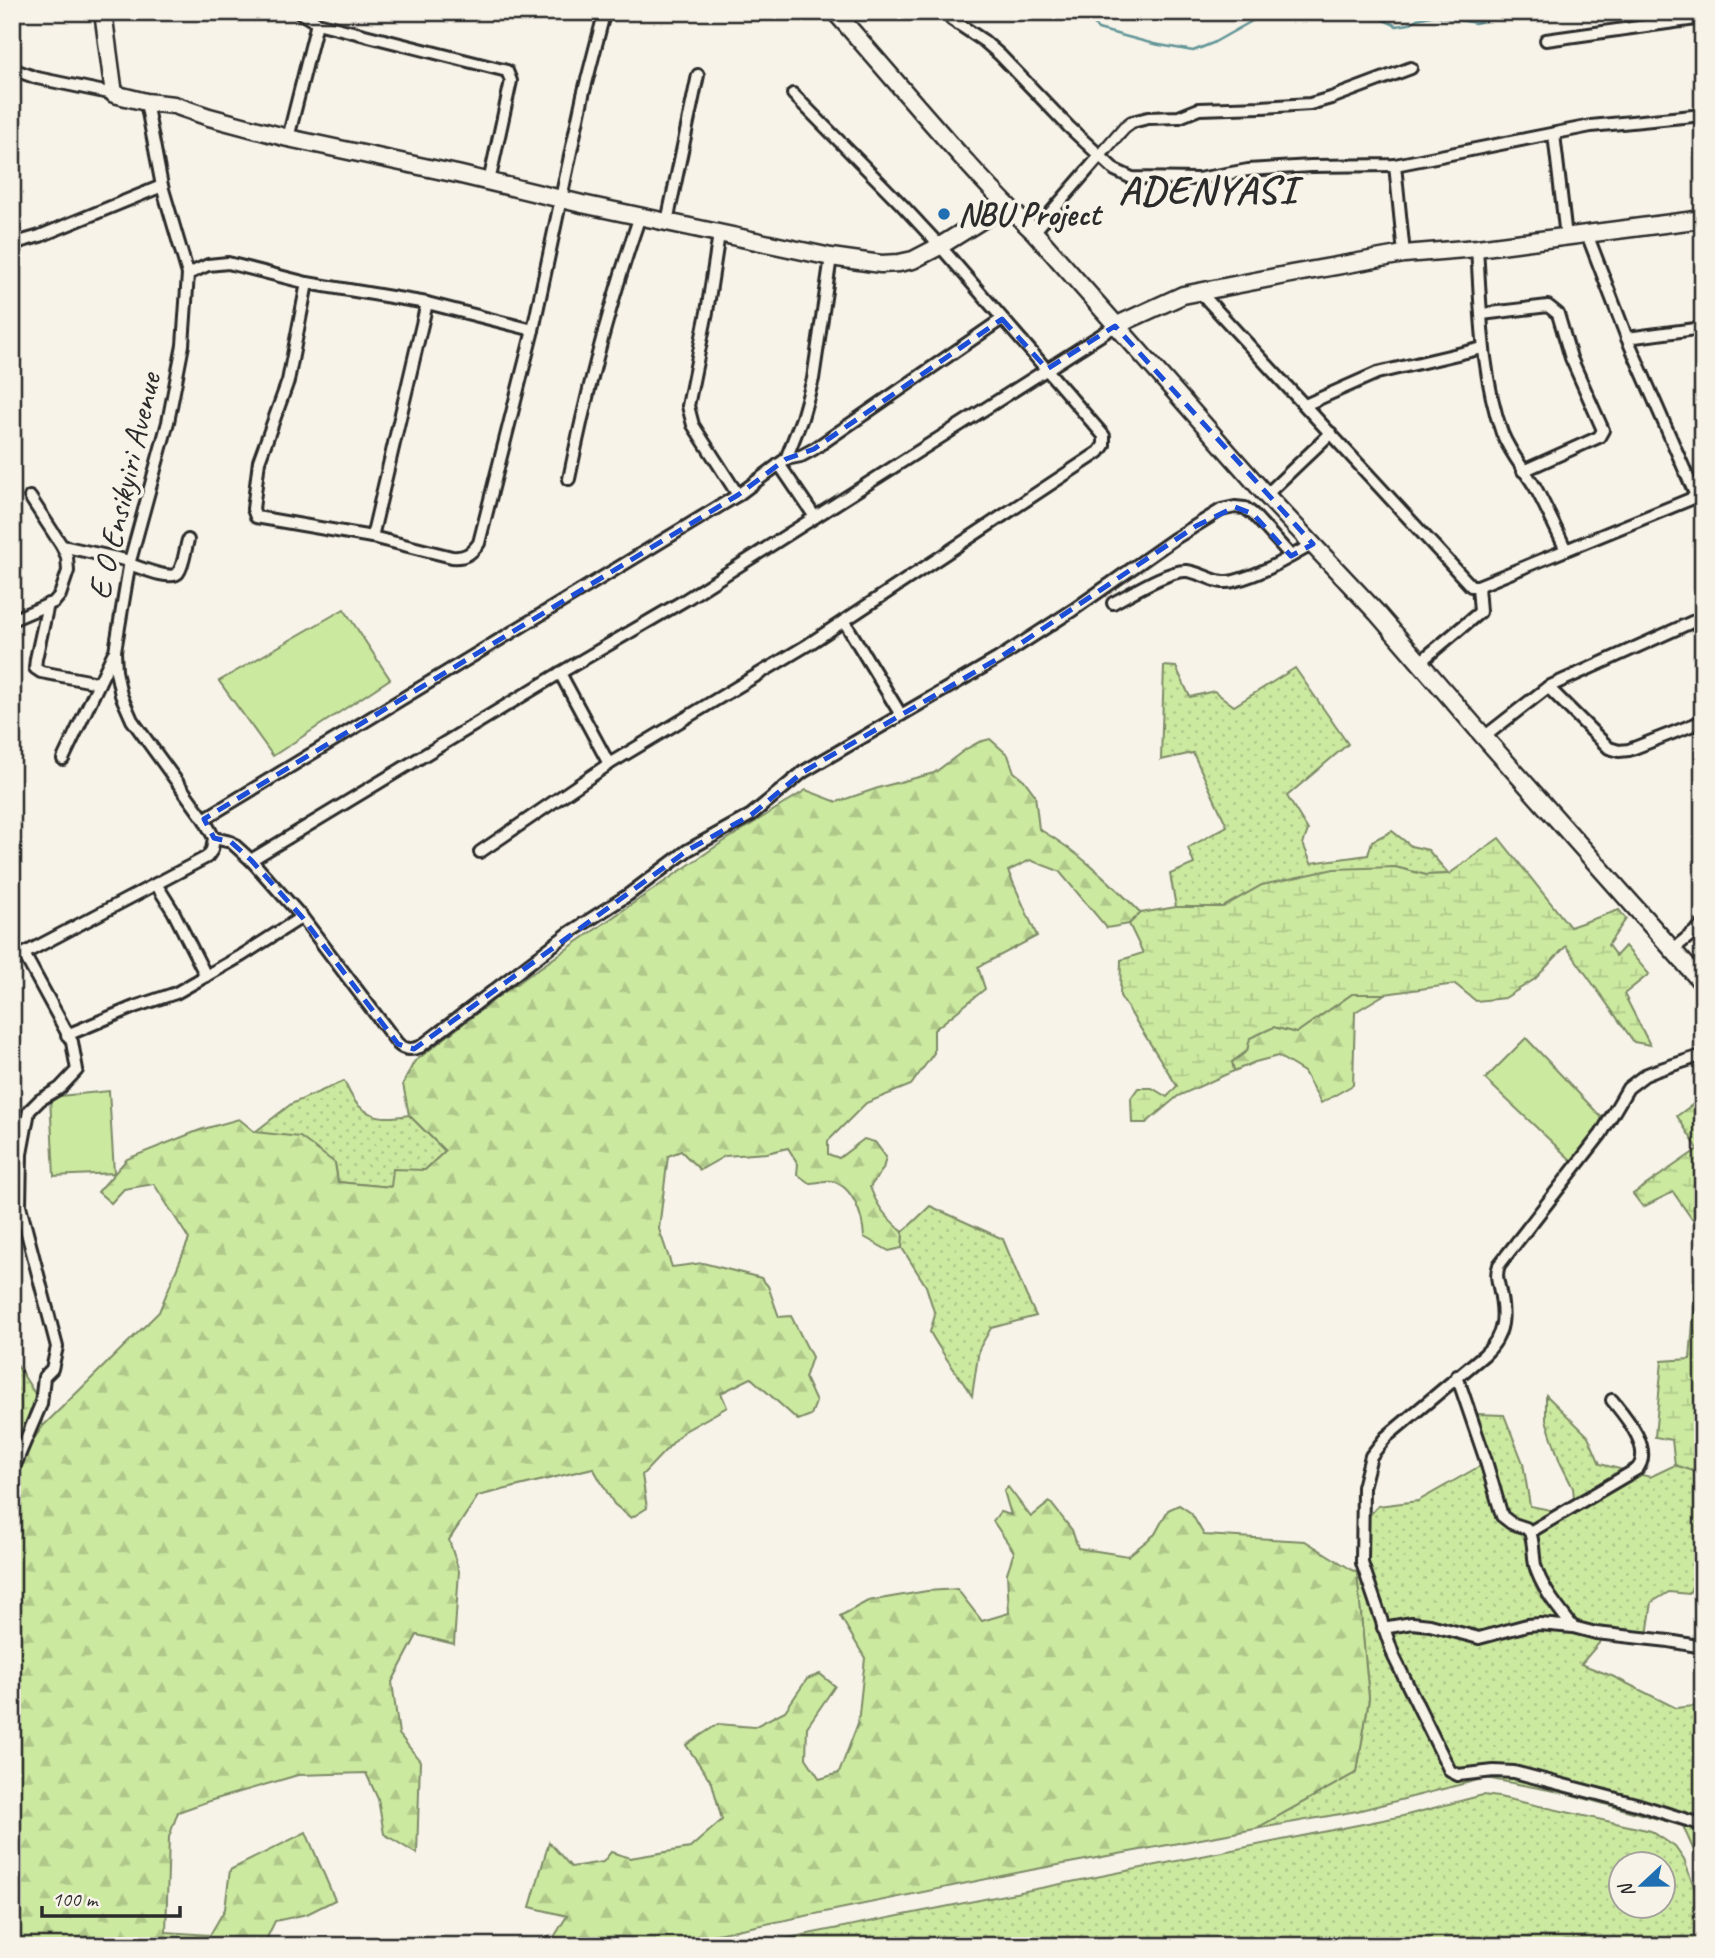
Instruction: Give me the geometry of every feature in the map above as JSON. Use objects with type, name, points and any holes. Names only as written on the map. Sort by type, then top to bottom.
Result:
[{"type":"street","points":[[103,12],[114,94]]},
{"type":"street","points":[[299,12],[317,23],[507,71],[510,81],[489,182]]},
{"type":"street","points":[[835,12],[931,123],[1034,232],[1266,495],[1377,613],[1703,984]]},
{"type":"street","points":[[307,283],[288,381],[259,461],[254,514],[263,519],[372,537],[452,557],[461,558],[473,551],[479,543],[533,330],[583,95],[603,18]]},
{"type":"street","points":[[1546,40],[1703,18]]},
{"type":"street","points":[[951,19],[1000,55],[1101,157],[1115,170],[1132,178],[1198,179],[1248,170],[1395,165],[1591,126],[1703,115]]},
{"type":"street","points":[[288,138],[317,23]]},
{"type":"street","points":[[1034,232],[1132,122],[1148,118],[1178,117],[1199,108],[1310,104],[1411,68]]},
{"type":"street","points":[[12,69],[37,78],[146,102],[174,105],[288,138],[719,234],[831,257],[881,264],[914,260],[1006,205]]},
{"type":"street","points":[[667,222],[698,75]]},
{"type":"street","points":[[480,852],[609,764],[844,621],[1099,452],[1104,445],[1104,436],[940,246],[793,94]]},
{"type":"street","name":"E O Ensikyiri Avenue","points":[[146,102],[162,186],[188,274],[183,345],[168,422],[129,563],[115,652],[116,671],[121,695],[132,720],[204,819],[214,838]]},
{"type":"street","points":[[1554,134],[1566,237]]},
{"type":"street","points":[[1395,165],[1404,254]]},
{"type":"street","points":[[12,244],[33,239],[162,186]]},
{"type":"street","points":[[569,479],[596,362],[622,268],[640,216]]},
{"type":"street","points":[[251,860],[685,600],[1115,326],[1156,306],[1199,291],[1404,254],[1477,248],[1703,219]]},
{"type":"street","points":[[719,234],[688,406],[693,425],[738,495]]},
{"type":"street","points":[[1199,291],[1466,582],[1471,586],[1478,586],[1699,495],[1627,338],[1587,234]]},
{"type":"street","points":[[1477,248],[1483,348],[1502,432],[1512,454],[1534,485],[1566,550]]},
{"type":"street","points":[[783,462],[802,418],[813,379],[831,257]]},
{"type":"street","points":[[188,274],[208,265],[228,263],[307,283],[427,303],[533,330]]},
{"type":"street","points":[[372,537],[427,303]]},
{"type":"street","points":[[1482,314],[1548,306],[1553,308],[1558,314],[1571,358],[1603,430],[1599,437],[1523,471]]},
{"type":"street","points":[[204,819],[738,495],[783,462],[814,449],[1002,319]]},
{"type":"street","points":[[1627,338],[1703,328]]},
{"type":"street","points":[[1305,405],[1377,373],[1483,348]]},
{"type":"street","points":[[1266,495],[1331,433]]},
{"type":"street","points":[[783,462],[815,517]]},
{"type":"street","points":[[12,620],[54,602],[60,595],[68,571],[67,557],[62,546],[30,497]]},
{"type":"street","points":[[12,960],[207,857],[212,850],[214,838],[230,842],[251,860],[302,917],[398,1044],[402,1048],[414,1049],[569,933],[628,895],[688,850],[751,815],[803,772],[999,658],[1221,510],[1245,508],[1291,556]]},
{"type":"street","points":[[62,546],[172,577],[180,570],[188,540]]},
{"type":"street","points":[[1113,603],[1171,574],[1185,570],[1214,580],[1231,582],[1268,569],[1313,544]]},
{"type":"street","points":[[1420,662],[1480,612],[1478,586]]},
{"type":"street","points":[[48,604],[35,668],[41,672],[99,683]]},
{"type":"street","points":[[1484,737],[1548,687],[1703,617]]},
{"type":"street","points":[[844,621],[901,715]]},
{"type":"street","points":[[63,759],[115,652]]},
{"type":"street","points":[[560,673],[609,764]]},
{"type":"street","points":[[1548,687],[1609,748],[1619,751],[1629,750],[1703,721]]},
{"type":"street","points":[[156,884],[206,976]]},
{"type":"street","points":[[67,1034],[176,993],[302,917]]},
{"type":"street","points":[[1672,950],[1703,925]]},
{"type":"street","points":[[12,1472],[41,1404],[44,1377],[52,1368],[57,1347],[20,1206],[21,1154],[29,1111],[40,1100],[60,1088],[77,1070],[67,1034],[24,954]]},
{"type":"street","points":[[1703,1055],[1645,1075],[1629,1088],[1601,1134],[1499,1265],[1496,1275],[1503,1327],[1492,1347],[1386,1437],[1371,1456],[1363,1487],[1362,1563],[1394,1657],[1450,1771],[1458,1775],[1514,1772],[1636,1804],[1703,1825]]},
{"type":"street","points":[[12,1217],[20,1206]]},
{"type":"street","points":[[1457,1376],[1502,1516],[1530,1532],[1535,1565],[1540,1578],[1573,1628]]},
{"type":"street","points":[[1530,1532],[1637,1469],[1642,1463],[1643,1454],[1633,1425],[1612,1400]]},
{"type":"street","points":[[1383,1628],[1412,1623],[1479,1638],[1540,1624],[1703,1647]]},
{"type":"highlighted area","points":[[1002,319],[1047,369],[1115,326],[1313,544],[1291,556],[1253,514],[1235,507],[1196,526],[999,658],[803,772],[751,815],[688,850],[414,1049],[398,1044],[302,917],[251,860],[231,842],[214,838],[204,819],[738,495],[786,459],[814,449]]},
{"type":"green space","points":[[344,609],[390,679],[273,756],[219,681]]},
{"type":"green space","points":[[1164,666],[1176,667],[1190,697],[1214,691],[1234,706],[1295,668],[1348,744],[1287,796],[1308,830],[1303,844],[1311,863],[1368,855],[1372,841],[1392,831],[1411,846],[1428,850],[1449,874],[1426,875],[1395,867],[1262,885],[1223,907],[1176,907],[1170,874],[1194,864],[1188,848],[1227,826],[1193,753],[1161,760]]},
{"type":"green space","points":[[990,739],[1008,755],[1014,772],[1035,795],[1039,829],[1080,857],[1141,913],[1129,924],[1107,928],[1059,871],[1030,860],[1008,871],[1037,936],[978,967],[985,989],[934,1030],[934,1053],[911,1085],[866,1103],[828,1141],[828,1154],[839,1158],[864,1139],[875,1142],[886,1157],[883,1169],[870,1187],[883,1212],[903,1232],[902,1248],[889,1251],[864,1237],[862,1221],[852,1196],[840,1184],[832,1181],[809,1183],[797,1174],[798,1164],[788,1148],[767,1153],[725,1156],[700,1170],[681,1151],[668,1156],[659,1229],[672,1267],[703,1263],[761,1278],[768,1286],[779,1317],[791,1316],[812,1357],[805,1378],[816,1402],[811,1415],[798,1420],[751,1378],[721,1393],[727,1407],[683,1432],[642,1475],[647,1508],[631,1518],[614,1504],[593,1468],[478,1496],[449,1540],[459,1571],[454,1644],[417,1635],[392,1682],[399,1734],[420,1761],[417,1854],[384,1834],[378,1799],[366,1773],[298,1775],[178,1812],[169,1837],[166,1932],[210,1935],[225,1909],[230,1870],[306,1832],[335,1900],[307,1914],[275,1921],[263,1946],[12,1946],[12,1920],[18,1919],[21,1906],[19,1799],[12,1789],[12,1470],[43,1426],[159,1312],[189,1239],[154,1184],[124,1189],[111,1203],[98,1192],[127,1159],[200,1130],[239,1119],[255,1132],[300,1137],[335,1163],[338,1182],[391,1187],[393,1169],[425,1170],[445,1151],[409,1115],[403,1084],[414,1062],[499,996],[715,847],[806,790],[837,802],[934,773],[966,749]]},
{"type":"green space","points":[[1499,838],[1570,927],[1619,910],[1626,919],[1608,945],[1616,956],[1625,946],[1649,974],[1624,994],[1650,1045],[1634,1042],[1566,946],[1535,979],[1505,998],[1476,1001],[1455,984],[1385,994],[1352,994],[1296,1033],[1274,1027],[1250,1038],[1247,1051],[1232,1062],[1234,1071],[1178,1096],[1146,1123],[1132,1123],[1131,1098],[1138,1088],[1152,1088],[1167,1097],[1177,1086],[1120,996],[1121,960],[1143,953],[1129,924],[1141,913],[1176,907],[1223,907],[1262,885],[1334,869],[1395,867],[1426,875],[1449,874]]},
{"type":"green space","points":[[1352,994],[1385,994],[1355,1012],[1353,1085],[1321,1103],[1304,1072],[1278,1056],[1234,1071],[1232,1062],[1247,1051],[1249,1038],[1274,1027],[1296,1033]]},
{"type":"green space","points":[[1526,1038],[1606,1122],[1572,1161],[1485,1079]]},
{"type":"green space","points":[[344,1081],[355,1101],[365,1111],[383,1117],[409,1115],[445,1151],[425,1170],[391,1187],[338,1182],[335,1163],[255,1132],[291,1104]]},
{"type":"green space","points":[[109,1091],[114,1173],[54,1176],[50,1097]]},
{"type":"green space","points":[[1703,1097],[1703,1220],[1692,1219],[1673,1192],[1643,1207],[1633,1194],[1698,1149],[1677,1116]]},
{"type":"green space","points":[[930,1206],[1003,1239],[1036,1316],[991,1328],[979,1349],[972,1396],[930,1332],[935,1315],[926,1286],[902,1248],[903,1232]]},
{"type":"green space","points":[[1703,1270],[1703,1474],[1675,1465],[1672,1440],[1655,1437],[1662,1361],[1690,1359],[1697,1275]]},
{"type":"green space","points":[[12,1357],[35,1394],[43,1426],[12,1470]]},
{"type":"green space","points":[[1546,1395],[1588,1436],[1600,1464],[1650,1477],[1675,1465],[1703,1474],[1703,1579],[1696,1577],[1689,1594],[1669,1592],[1652,1602],[1647,1635],[1611,1629],[1581,1664],[1612,1676],[1676,1708],[1703,1705],[1703,1871],[1683,1826],[1565,1793],[1486,1778],[1357,1811],[1255,1829],[1357,1772],[1369,1698],[1357,1574],[1356,1530],[1378,1506],[1418,1501],[1480,1466],[1477,1414],[1504,1415],[1523,1463],[1530,1506],[1576,1515],[1573,1488],[1560,1462],[1546,1420]]},
{"type":"green space","points":[[1008,1487],[1031,1517],[1050,1502],[1072,1530],[1078,1548],[1128,1556],[1155,1534],[1168,1510],[1179,1505],[1191,1513],[1204,1535],[1305,1541],[1357,1573],[1369,1698],[1357,1772],[1255,1829],[1031,1870],[658,1946],[553,1946],[551,1942],[567,1916],[530,1907],[549,1842],[571,1867],[603,1862],[611,1852],[630,1858],[690,1848],[722,1820],[712,1783],[686,1745],[718,1724],[754,1727],[785,1711],[807,1679],[820,1674],[835,1686],[807,1727],[806,1758],[820,1779],[839,1773],[858,1723],[865,1658],[840,1616],[868,1601],[957,1589],[982,1621],[1009,1613],[1007,1573],[1014,1552],[993,1521],[1000,1512],[1011,1515],[1004,1491]]},
{"type":"green space","points":[[12,1789],[19,1799],[21,1907],[18,1919],[12,1920]]},
{"type":"green space","points":[[1483,1795],[1651,1831],[1675,1847],[1684,1860],[1703,1911],[1703,1946],[748,1946],[1403,1816]]},
{"type":"waterway","points":[[1083,12],[1098,29],[1193,51],[1213,43],[1268,12]]},
{"type":"waterway","points":[[1360,12],[1397,26],[1435,15],[1475,23],[1488,20],[1496,12]]},
{"type":"place","name":"NBU Project","points":[[944,214]]},
{"type":"district","name":"ADENYASI","points":[[1208,190]]}]
